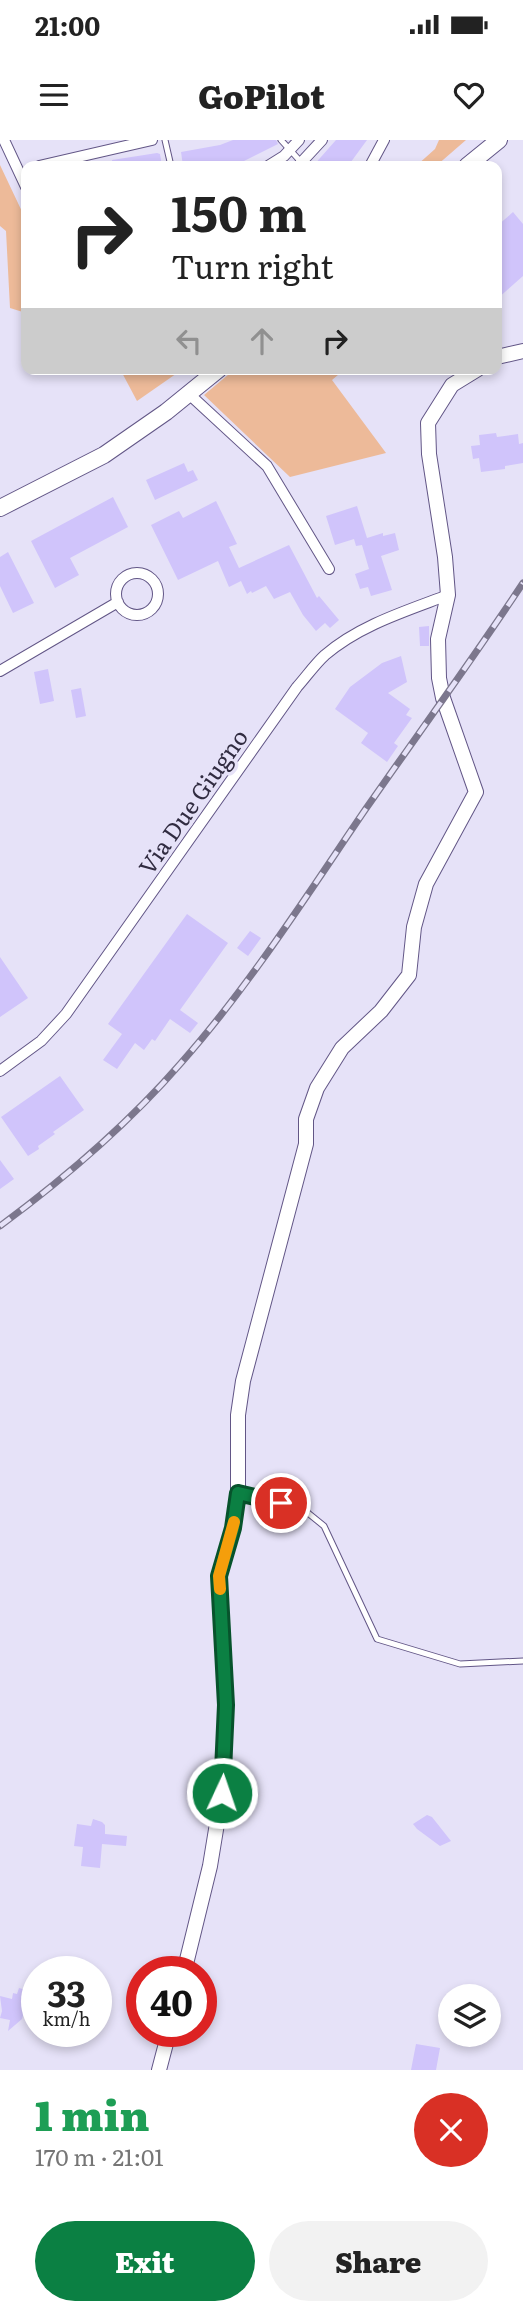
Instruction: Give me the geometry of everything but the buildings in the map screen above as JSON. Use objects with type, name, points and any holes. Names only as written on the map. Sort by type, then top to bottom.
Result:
[{"type":"main road","points":[[473,161],[499,140]]},
{"type":"main road","points":[[0,508],[104,455],[212,375]]},
{"type":"street","points":[[4,140],[21,168]]},
{"type":"street","points":[[57,161],[127,143],[152,140]]},
{"type":"street","points":[[275,161],[299,140]]},
{"type":"street","points":[[303,161],[322,140]]},
{"type":"street","points":[[373,161],[384,140]]},
{"type":"street","points":[[502,356],[523,351]]},
{"type":"street","points":[[188,1956],[210,1866],[222,1793],[226,1705],[219,1576],[233,1528],[238,1493],[238,1416],[243,1381],[306,1144],[306,1119],[317,1088],[342,1048],[381,1011],[409,975],[414,927],[426,884],[476,792],[443,698],[439,678],[438,639],[448,595],[445,557],[429,454],[428,424],[452,386],[469,375]]},
{"type":"street","points":[[189,394],[267,466],[329,569]]},
{"type":"street","name":"Via Due Giugno","points":[[0,1071],[41,1041],[66,1014],[297,687],[324,656],[350,637],[382,621],[448,595]]},
{"type":"street","points":[[0,671],[118,602]]},
{"type":"street","points":[[159,2070],[165,2047]]},
{"type":"lane","points":[[165,140],[170,161]]},
{"type":"lane","points":[[281,140],[298,161]]},
{"type":"lane","points":[[238,1493],[303,1509],[324,1526],[377,1639],[460,1664],[523,1661]]},
{"type":"shaded area","points":[[439,140],[466,140],[442,161],[422,161],[435,149]]},
{"type":"shaded area","points":[[0,165],[21,209],[21,311],[10,308],[6,231],[0,226]]},
{"type":"shaded area","points":[[123,375],[174,375],[137,401]]},
{"type":"shaded area","points":[[228,375],[338,375],[332,380],[386,453],[290,477],[204,395]]},
{"type":"railway","points":[[0,1226],[118,1129],[161,1086],[231,1003],[523,583]]},
{"type":"slow traffic","points":[[220,1589],[219,1576],[234,1522]]},
{"type":"route","points":[[222,1793],[226,1705],[219,1576],[233,1528],[238,1493],[281,1503]]}]
